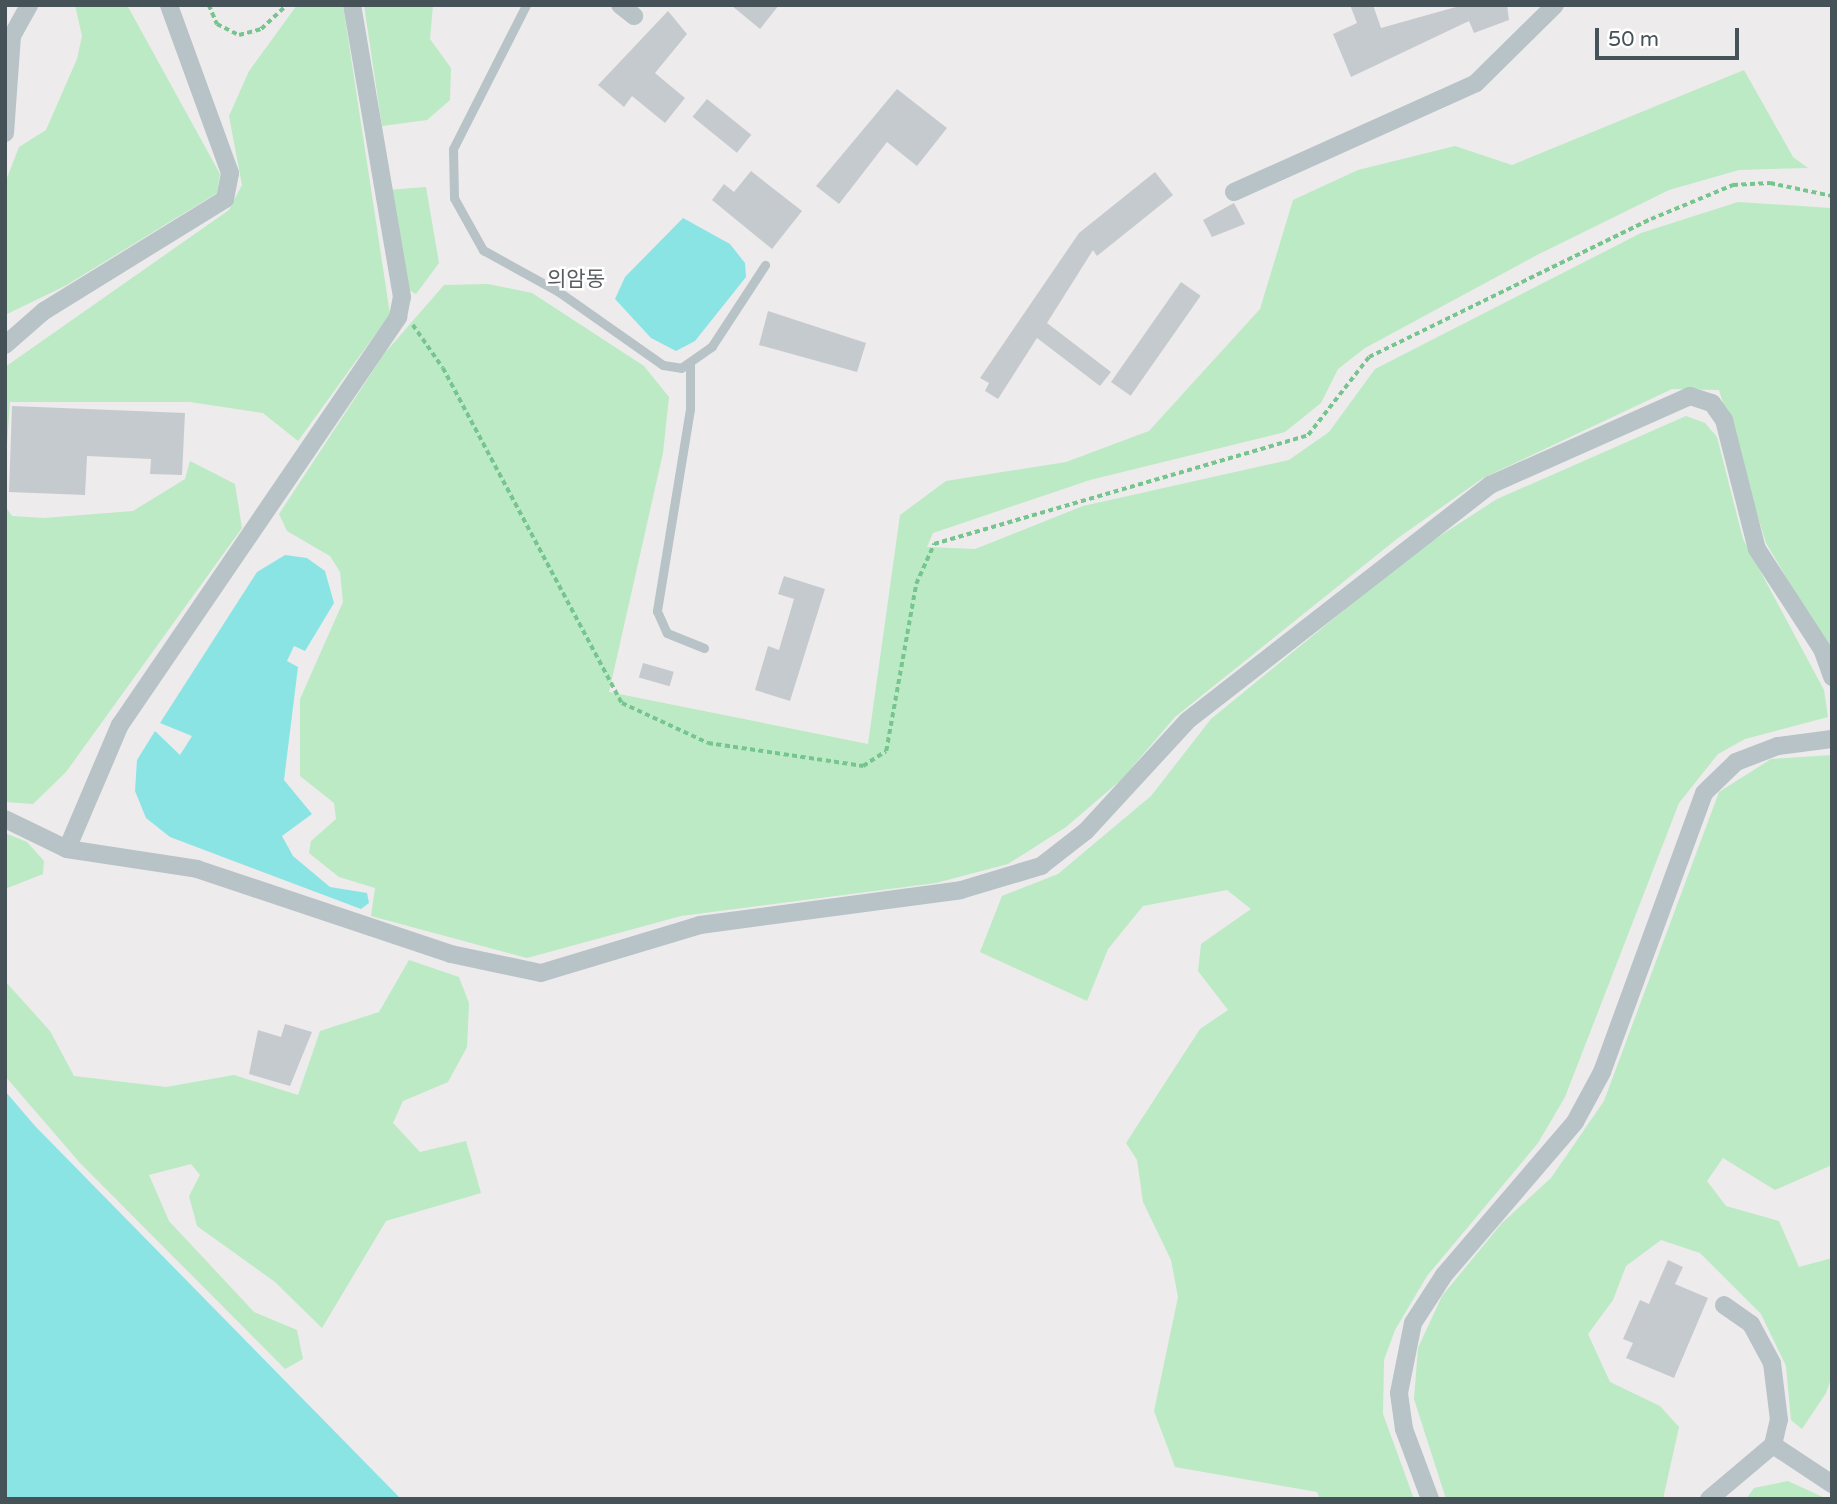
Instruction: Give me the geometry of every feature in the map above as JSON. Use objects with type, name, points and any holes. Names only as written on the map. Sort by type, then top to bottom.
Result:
[{"type":"street","points":[[5,133],[12,36],[29,5]]},
{"type":"street","points":[[5,345],[44,311],[225,199],[230,173],[169,5]]},
{"type":"street","points":[[67,849],[120,725],[386,337],[402,297],[352,5]]},
{"type":"street","points":[[1234,192],[1476,83],[1555,5]]},
{"type":"street","points":[[5,819],[67,849],[197,869],[452,954],[541,973],[700,925],[961,890],[1041,866],[1068,845],[1187,721],[1490,485],[1690,396],[1712,403],[1724,420],[1758,549],[1822,649],[1832,677]]},
{"type":"street","points":[[1430,1499],[1404,1429],[1399,1393],[1413,1323],[1444,1275],[1575,1122],[1602,1072],[1704,793],[1735,762],[1778,746],[1832,739]]},
{"type":"street","points":[[1709,1499],[1773,1445],[1779,1420],[1772,1363],[1751,1324],[1724,1305]]},
{"type":"street","points":[[1773,1445],[1832,1484]]},
{"type":"lane","points":[[526,5],[458,131],[451,174],[460,217],[483,250],[559,292],[598,324],[663,365],[690,365]]},
{"type":"lane","points":[[704,648],[667,633],[657,611],[690,409],[690,365],[737,315],[765,265]]},
{"type":"path","points":[[209,5],[217,24],[239,35],[261,30],[287,5]]},
{"type":"path","points":[[402,297],[622,703],[708,743],[863,766],[886,751],[916,584],[934,544],[1308,435],[1369,357],[1733,186],[1770,183],[1832,196]]},
{"type":"green space","points":[[75,5],[127,5],[220,174],[217,193],[65,286],[5,315],[5,183],[19,147],[46,130],[77,59],[82,36]]},
{"type":"green space","points":[[297,5],[343,5],[390,314],[298,441],[263,413],[190,402],[10,402],[5,473],[5,367],[229,210],[242,185],[229,116],[249,71]]},
{"type":"green space","points":[[364,5],[433,5],[430,39],[451,68],[450,100],[427,120],[382,126]]},
{"type":"green space","points":[[1744,70],[1793,157],[1808,168],[1739,170],[1669,190],[1537,255],[1365,348],[1338,369],[1321,403],[1285,432],[1090,480],[933,533],[927,547],[975,549],[1083,506],[1289,460],[1329,432],[1375,369],[1641,233],[1738,202],[1831,208],[1832,654],[1766,543],[1719,390],[1672,389],[1483,478],[1398,538],[1175,717],[1122,779],[1066,827],[1008,864],[936,883],[681,916],[527,958],[371,916],[375,888],[339,877],[309,853],[311,841],[336,819],[334,803],[300,776],[300,699],[343,602],[340,572],[330,556],[287,531],[279,514],[384,354],[444,285],[488,284],[532,293],[644,366],[669,397],[663,453],[609,692],[868,744],[900,515],[946,481],[1066,462],[1149,431],[1260,309],[1293,200],[1358,170],[1455,146],[1512,165]]},
{"type":"green space","points":[[426,187],[439,263],[416,294],[409,290],[387,190]]},
{"type":"green space","points":[[1686,416],[1705,423],[1717,437],[1743,539],[1824,690],[1828,717],[1745,739],[1718,754],[1679,803],[1565,1097],[1538,1143],[1427,1276],[1395,1330],[1384,1360],[1383,1414],[1414,1499],[1320,1499],[1317,1492],[1175,1467],[1154,1411],[1178,1297],[1171,1260],[1143,1202],[1137,1160],[1126,1143],[1200,1029],[1228,1010],[1198,971],[1201,944],[1251,909],[1227,890],[1143,906],[1108,949],[1087,1001],[980,952],[1002,896],[1058,874],[1151,796],[1211,719],[1415,552],[1497,499]]},
{"type":"green space","points":[[190,461],[235,484],[242,528],[66,772],[33,804],[6,802],[5,506],[12,516],[44,518],[133,511],[185,479]]},
{"type":"green space","points":[[1832,755],[1832,1165],[1775,1190],[1723,1158],[1707,1181],[1726,1206],[1779,1221],[1799,1267],[1832,1258],[1832,1376],[1826,1393],[1802,1429],[1791,1420],[1786,1366],[1761,1314],[1700,1253],[1661,1240],[1626,1266],[1613,1300],[1588,1334],[1610,1382],[1660,1406],[1679,1427],[1663,1499],[1446,1499],[1414,1399],[1418,1348],[1442,1296],[1502,1223],[1551,1178],[1604,1101],[1719,792],[1771,759]]},
{"type":"green space","points":[[5,833],[27,842],[44,861],[43,874],[5,889]]},
{"type":"green space","points":[[409,960],[459,977],[469,1003],[467,1047],[448,1082],[403,1101],[393,1123],[420,1152],[466,1141],[481,1193],[386,1221],[322,1328],[275,1282],[197,1226],[189,1196],[200,1175],[191,1164],[149,1175],[169,1221],[254,1312],[297,1330],[303,1359],[285,1369],[80,1163],[5,1076],[5,981],[50,1031],[74,1076],[166,1087],[234,1075],[298,1095],[320,1031],[379,1012]]},
{"type":"green space","points":[[1788,1481],[1827,1499],[1746,1499],[1754,1488]]},
{"type":"water","points":[[683,218],[730,244],[745,263],[746,277],[695,341],[676,351],[651,338],[615,299],[625,277]]},
{"type":"water","points":[[285,555],[307,558],[325,571],[334,603],[305,651],[294,646],[287,661],[298,667],[284,780],[312,814],[282,836],[293,856],[330,887],[367,893],[369,903],[361,909],[170,837],[146,818],[135,791],[137,760],[155,731],[180,755],[192,736],[160,723],[257,572]]},
{"type":"water","points":[[5,1091],[35,1126],[401,1499],[5,1499]]},
{"type":"building","points":[[731,5],[779,5],[760,29]]},
{"type":"building","points":[[1350,5],[1373,5],[1381,28],[1463,5],[1507,5],[1509,20],[1474,33],[1469,21],[1351,77],[1333,34],[1357,23]]},
{"type":"building","points":[[668,11],[687,34],[655,73],[685,98],[665,123],[632,96],[624,107],[598,85]]},
{"type":"building","points":[[897,89],[947,128],[917,166],[887,142],[839,204],[816,186]]},
{"type":"building","points":[[707,99],[751,135],[737,153],[693,117]]},
{"type":"building","points":[[751,171],[802,211],[772,249],[712,200],[724,184],[734,192]]},
{"type":"building","points":[[1155,172],[1173,195],[1097,256],[1093,250],[1047,323],[1111,372],[1100,386],[1037,338],[998,399],[985,391],[989,383],[980,378],[1079,233]]},
{"type":"building","points":[[1234,203],[1245,224],[1212,237],[1203,220]]},
{"type":"building","points":[[1181,282],[1201,296],[1131,396],[1111,382]]},
{"type":"building","points":[[768,311],[866,343],[857,372],[759,345]]},
{"type":"building","points":[[12,406],[185,413],[182,475],[150,474],[151,459],[87,456],[85,495],[9,492]]},
{"type":"building","points":[[784,576],[825,589],[790,701],[755,690],[768,646],[779,650],[794,599],[778,594]]},
{"type":"building","points":[[643,663],[674,672],[670,686],[639,677]]},
{"type":"building","points":[[285,1024],[312,1032],[290,1086],[249,1074],[258,1030],[281,1037]]},
{"type":"building","points":[[1668,1260],[1683,1267],[1675,1284],[1708,1298],[1674,1378],[1626,1358],[1633,1343],[1623,1339],[1640,1300],[1649,1304]]},
{"type":"district","name":"의암동","points":[[576,280]]}]
